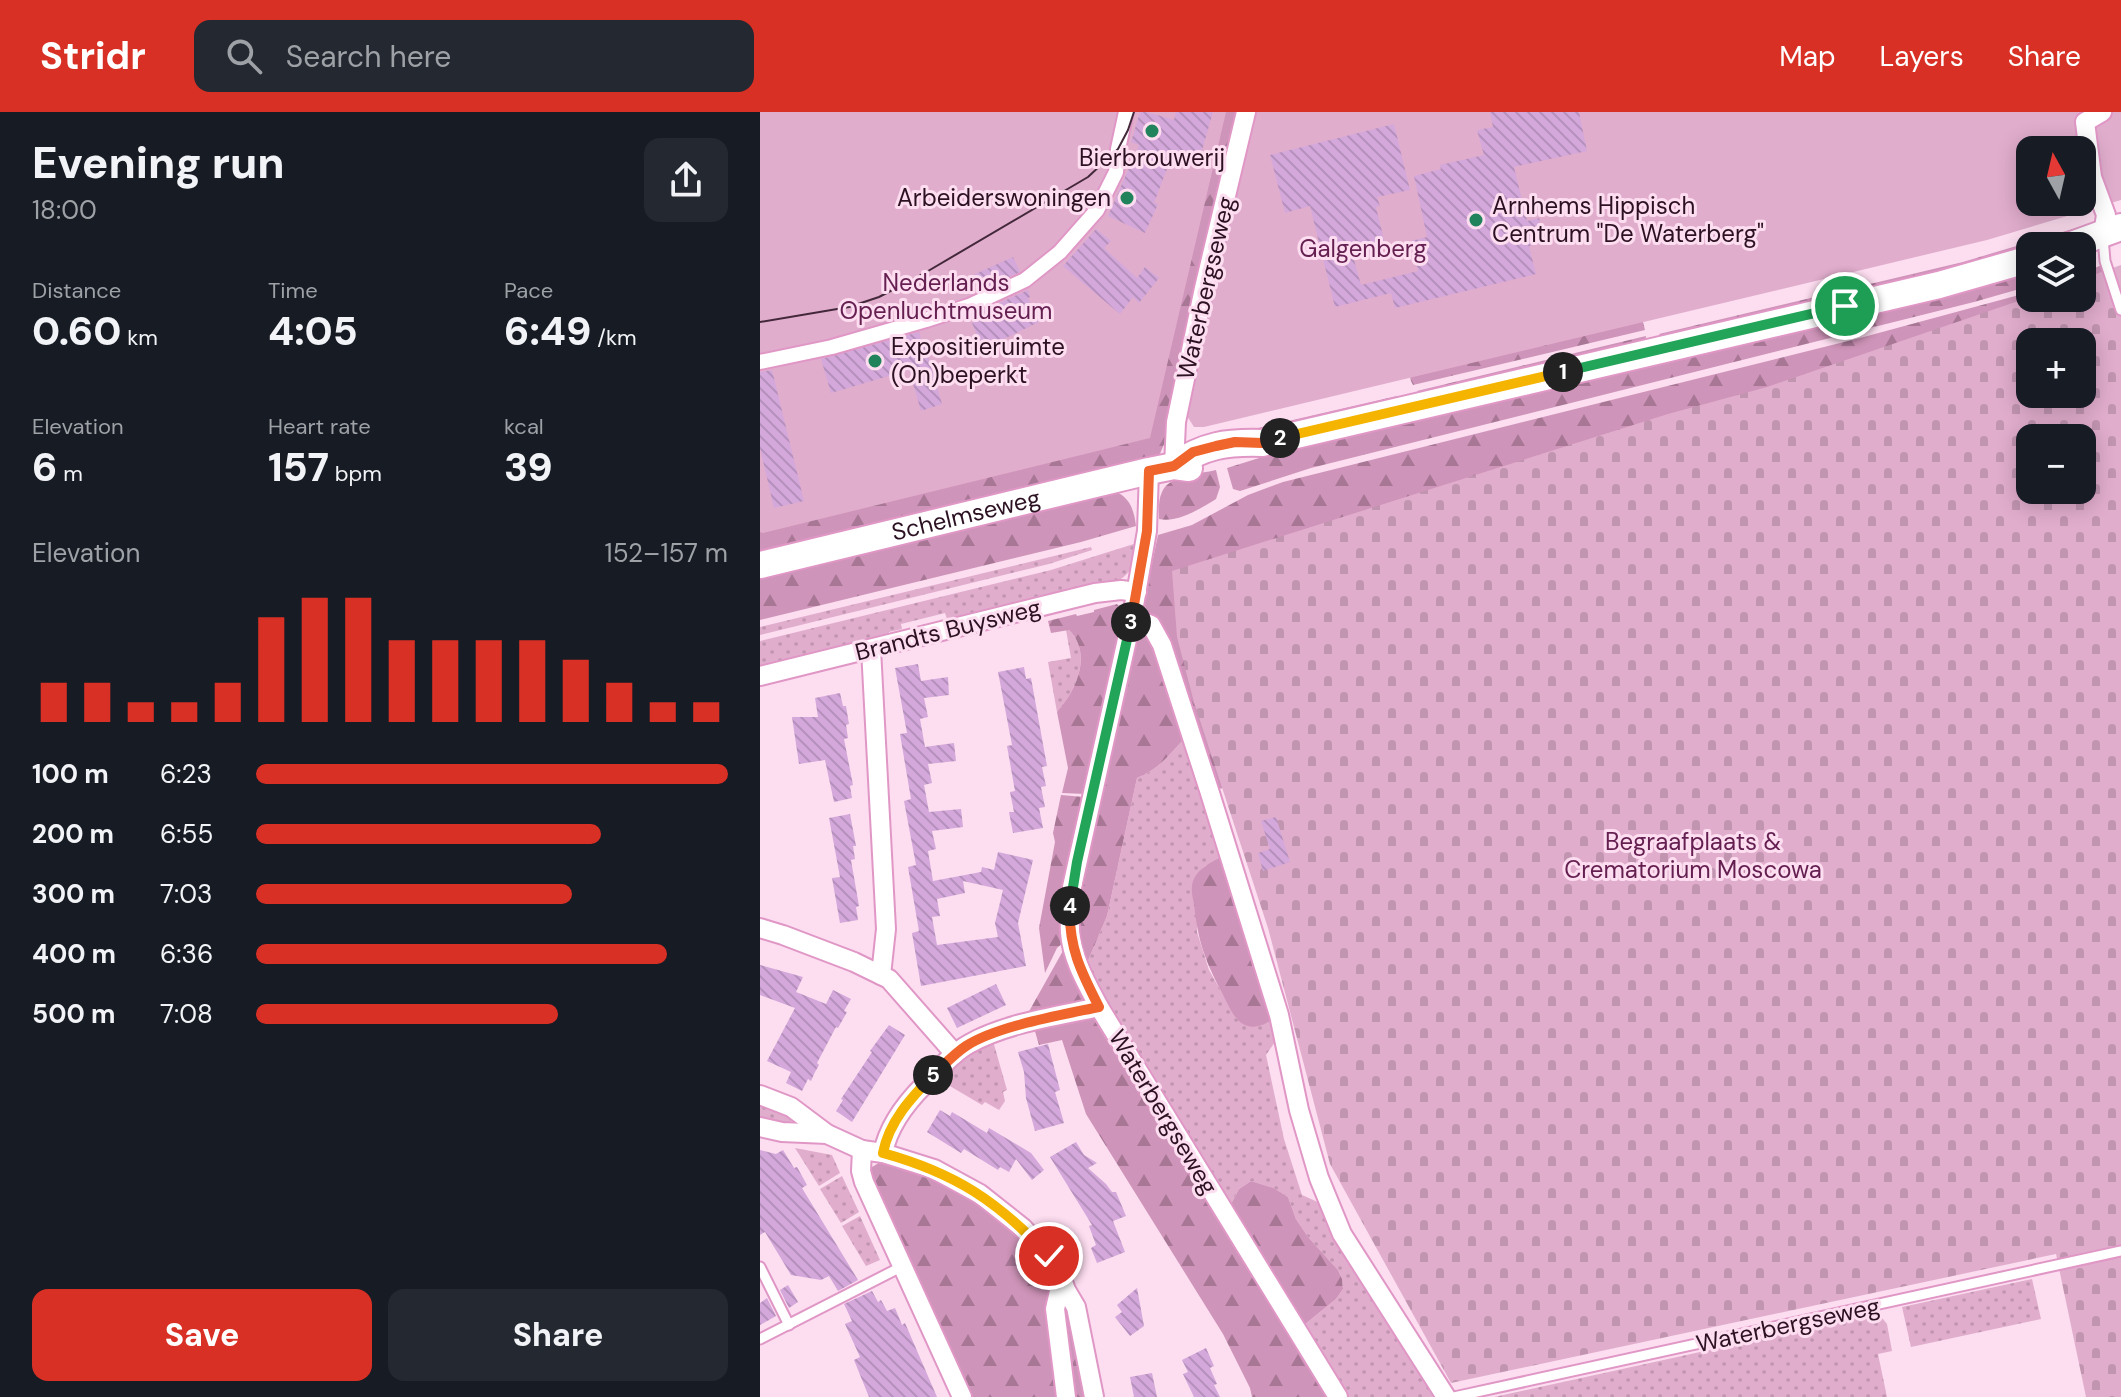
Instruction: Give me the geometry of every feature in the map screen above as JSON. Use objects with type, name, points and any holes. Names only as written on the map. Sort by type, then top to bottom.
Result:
[{"type":"main road","name":"Schelmseweg","points":[[760,565],[1162,468],[1195,469],[1238,459],[1262,443],[1939,285],[2016,263]]},
{"type":"street","points":[[760,362],[832,347],[926,320],[969,306],[1025,280],[1060,252],[1097,210],[1116,172],[1126,112]]},
{"type":"street","name":"Waterbergseweg","points":[[1246,112],[1176,422],[1147,531],[1132,617],[1077,862],[1070,932],[1074,951],[1099,1007],[1338,1397]]},
{"type":"street","points":[[2102,112],[2085,122],[2092,177],[2112,231]]},
{"type":"street","name":"Brandts Buysweg","points":[[760,676],[1095,593],[1137,592]]},
{"type":"street","points":[[1132,617],[1151,625],[1162,645],[1275,1003],[1307,1140],[1328,1201],[1360,1265],[1446,1397]]},
{"type":"street","points":[[871,649],[886,929],[881,975]]},
{"type":"street","points":[[760,928],[797,940],[889,979],[955,1054]]},
{"type":"street","points":[[883,1153],[889,1132],[911,1098],[969,1044],[1019,1025],[1099,1007]]},
{"type":"street","points":[[760,1095],[791,1107],[845,1142],[861,1171],[962,1397]]},
{"type":"street","points":[[760,1127],[845,1142],[934,1169],[980,1194],[1023,1228],[1058,1268],[1076,1307],[1094,1397]]},
{"type":"street","points":[[1062,1278],[1055,1309],[1066,1397]]},
{"type":"lane","points":[[2112,231],[2105,261],[2121,310]]},
{"type":"lane","name":"Waterbergseweg","points":[[1454,1397],[2121,1251]]},
{"type":"lane","points":[[760,1339],[903,1266]]},
{"type":"lane","points":[[760,1267],[789,1325]]},
{"type":"green space","name":"Nederlands Openluchtmuseum","points":[[760,112],[1226,112],[1150,438],[760,532]]},
{"type":"green space","points":[[1214,112],[1240,112],[1165,442],[1159,456],[760,555],[760,511]]},
{"type":"green space","name":"Galgenberg","points":[[1253,112],[2121,112],[2121,200],[2096,207],[2096,136],[2016,136],[2016,216],[2067,216],[1987,240],[1194,427],[1187,416]]},
{"type":"green space","points":[[2096,222],[2079,232],[2063,232]]},
{"type":"green space","points":[[2016,246],[2016,252],[1908,280],[1663,338],[1659,334],[1963,262]]},
{"type":"green space","points":[[2102,265],[2121,331],[2096,371],[2096,328],[2016,328],[2016,350],[1272,782],[1217,789],[1159,624],[1149,614],[1144,601],[1158,535],[1192,525],[1248,495],[1283,482],[1860,338],[2016,296],[2016,312],[2096,312],[2096,267]]},
{"type":"green space","name":"Begraafplaats & Crematorium Moscowa","points":[[2121,265],[2121,1397],[2086,1397],[2056,1254],[1451,1383],[1330,1164],[1268,928],[1194,702],[1177,637],[1172,571],[1668,414],[1767,387],[2016,302],[2016,312],[2096,312],[2096,274]]},
{"type":"green space","points":[[2016,273],[2016,290],[1974,302],[1311,468],[1240,491],[1233,489],[1227,468],[1294,447]]},
{"type":"green space","points":[[1638,301],[1645,330],[1413,385],[1411,381],[1404,347]]},
{"type":"green space","points":[[1646,336],[1645,342],[1420,396],[1417,391]]},
{"type":"green space","points":[[1397,396],[1396,401],[1221,440],[1223,436]]},
{"type":"green space","points":[[1216,470],[1220,487],[1216,499],[1181,517],[1159,519],[1160,498],[1166,486],[1186,476]]},
{"type":"green space","points":[[1111,490],[1122,495],[1130,504],[1136,526],[760,620],[760,574]]},
{"type":"green space","points":[[1137,543],[1133,565],[1118,581],[954,621],[947,619],[945,613],[901,624],[902,629],[889,632],[888,636],[760,668],[760,641],[1051,570]]},
{"type":"green space","points":[[1091,547],[1092,550],[1049,564],[760,635],[760,627]]},
{"type":"green space","points":[[1117,604],[1123,612],[1123,619],[1085,794],[1062,793],[1068,768],[1057,712],[1070,694],[1081,661],[1080,650],[1069,630],[1051,633],[1048,621]]},
{"type":"green space","points":[[1066,630],[1076,640],[1081,661],[1070,694],[1057,712],[1048,662],[1071,658]]},
{"type":"green space","points":[[1136,637],[1151,638],[1185,738],[1157,766],[1137,778],[1107,916],[1087,963],[1078,932],[1078,897]]},
{"type":"green space","points":[[1185,738],[1222,856],[1197,874],[1197,932],[1209,970],[1237,1019],[1272,1019],[1277,1039],[1266,1055],[1284,1139],[1302,1195],[1320,1203],[1435,1397],[1349,1397],[1304,1325],[1336,1299],[1343,1289],[1338,1270],[1308,1237],[1296,1219],[1288,1197],[1274,1188],[1251,1181],[1239,1189],[1231,1204],[1123,1029],[1087,963],[1107,916],[1137,778],[1169,756]]},
{"type":"green space","points":[[1061,795],[1084,797],[1061,924],[1063,943],[1057,948],[1045,973],[1039,928]]},
{"type":"green space","points":[[1222,856],[1272,1019],[1259,1026],[1243,1024],[1234,1014],[1216,981],[1200,940],[1192,893],[1193,880],[1203,868]]},
{"type":"green space","points":[[1064,949],[1087,1006],[1027,1015]]},
{"type":"green space","points":[[1090,1013],[1327,1397],[1252,1397],[1223,1334],[1086,1114],[1062,1040],[1039,1045],[1034,1028]]},
{"type":"green space","points":[[993,1041],[1007,1090],[1003,1092],[1005,1101],[999,1110],[985,1102],[982,1105],[938,1079],[958,1060]]},
{"type":"green space","points":[[760,1103],[790,1116],[792,1121],[788,1124],[760,1120]]},
{"type":"green space","points":[[795,1148],[832,1155],[840,1173],[819,1186]]},
{"type":"green space","points":[[882,1161],[941,1181],[988,1209],[1021,1236],[1046,1265],[1051,1278],[1062,1397],[969,1397],[870,1179],[872,1167]]},
{"type":"green space","points":[[842,1176],[859,1212],[841,1223],[820,1189]]},
{"type":"green space","points":[[1251,1181],[1274,1188],[1288,1197],[1296,1219],[1342,1279],[1343,1289],[1336,1299],[1304,1325],[1231,1204],[1239,1189]]},
{"type":"green space","points":[[860,1216],[880,1260],[866,1266],[842,1226]]},
{"type":"green space","points":[[2032,1279],[2041,1319],[1911,1347],[1902,1307]]},
{"type":"green space","points":[[1062,1307],[1068,1307],[1090,1397],[1070,1397]]},
{"type":"green space","points":[[1878,1313],[1887,1324],[1892,1351],[1878,1354],[1887,1397],[1494,1397]]},
{"type":"building","points":[[1140,112],[1174,120],[1176,112],[1213,112],[1199,161],[1173,153],[1154,203],[1158,204],[1145,233],[1108,216],[1139,145],[1131,142]]},
{"type":"building","points":[[1490,112],[1579,112],[1587,151],[1514,167],[1527,221],[1539,218],[1544,242],[1529,246],[1536,274],[1395,308],[1391,293],[1335,307],[1310,206],[1285,213],[1270,155],[1394,124],[1410,190],[1377,197],[1380,206],[1376,207],[1386,248],[1353,256],[1361,285],[1418,271],[1411,241],[1427,237],[1414,176],[1441,169],[1440,165],[1484,155],[1477,130],[1493,127]]},
{"type":"building","points":[[1096,229],[1111,241],[1104,248],[1137,278],[1145,267],[1159,278],[1139,303],[1133,297],[1120,314],[1063,266]]},
{"type":"building","points":[[1013,257],[1020,272],[980,290],[973,275]]},
{"type":"building","points":[[1028,290],[1028,298],[1039,322],[983,349],[972,323],[985,317],[984,310]]},
{"type":"building","points":[[919,332],[942,404],[921,411],[909,370],[831,393],[821,359]]},
{"type":"building","points":[[772,370],[804,501],[774,508],[760,448],[760,372]]},
{"type":"building","points":[[918,664],[921,681],[948,677],[949,695],[924,698],[928,717],[920,719],[925,747],[954,743],[956,761],[928,764],[932,783],[924,785],[929,812],[961,809],[963,827],[932,831],[936,849],[928,851],[933,881],[981,872],[982,867],[994,870],[998,852],[1033,860],[1018,923],[1026,966],[921,986],[912,933],[919,931],[908,867],[916,865],[904,801],[911,799],[900,734],[907,733],[895,668]],"holes":[[[963,881],[1003,890],[995,923],[998,937],[937,945],[932,917],[940,916],[937,899],[965,893]]]},
{"type":"building","points":[[1024,667],[1026,679],[1031,678],[1047,766],[1042,767],[1046,786],[1041,787],[1045,807],[1039,808],[1043,828],[1013,833],[1009,812],[1014,812],[1010,792],[1015,791],[1007,746],[1012,745],[998,672]]},
{"type":"building","points":[[840,693],[849,724],[846,725],[848,738],[844,739],[853,785],[850,786],[852,798],[834,802],[825,760],[799,764],[792,717],[818,717],[815,698]]},
{"type":"building","points":[[850,814],[856,846],[853,846],[855,859],[851,860],[859,906],[856,907],[858,920],[840,923],[832,878],[840,877],[829,818]]},
{"type":"building","points":[[1276,817],[1290,862],[1263,871],[1258,853],[1270,849],[1261,821]]},
{"type":"building","points":[[760,965],[803,977],[796,992],[826,1004],[833,990],[851,999],[844,1011],[847,1012],[817,1063],[819,1065],[811,1081],[808,1079],[802,1091],[786,1083],[791,1072],[767,1061],[795,1008],[760,995]]},
{"type":"building","points":[[996,984],[1006,1005],[957,1028],[947,1008]]},
{"type":"building","points":[[889,1025],[905,1035],[852,1122],[836,1111],[870,1051]]},
{"type":"building","points":[[1048,1044],[1060,1090],[1055,1092],[1064,1123],[1035,1131],[1018,1052]]},
{"type":"building","points":[[940,1110],[950,1116],[952,1112],[987,1133],[989,1128],[1031,1153],[1044,1170],[1032,1180],[1016,1159],[1009,1172],[1000,1167],[998,1170],[964,1149],[961,1153],[927,1132]]},
{"type":"building","points":[[1076,1142],[1084,1155],[1097,1163],[1088,1168],[1112,1192],[1116,1192],[1126,1216],[1113,1221],[1125,1252],[1097,1263],[1091,1248],[1096,1245],[1089,1226],[1092,1225],[1050,1157]]},
{"type":"building","points":[[760,1150],[776,1154],[783,1150],[794,1168],[797,1167],[807,1185],[802,1188],[858,1280],[838,1291],[829,1276],[821,1280],[791,1275],[765,1232],[760,1235]]},
{"type":"building","points":[[788,1285],[798,1302],[789,1308],[780,1290]]},
{"type":"building","points":[[1137,1288],[1144,1326],[1130,1336],[1115,1317],[1122,1312],[1117,1305]]},
{"type":"building","points":[[872,1291],[887,1311],[895,1308],[902,1325],[905,1323],[937,1397],[869,1397],[854,1360],[860,1357],[845,1324],[852,1321],[844,1304]]},
{"type":"building","points":[[767,1298],[776,1316],[760,1325],[760,1303]]},
{"type":"building","points":[[1206,1348],[1214,1366],[1210,1368],[1220,1397],[1194,1397],[1183,1374],[1188,1372],[1182,1360]]},
{"type":"building","points":[[1152,1373],[1157,1397],[1134,1397],[1130,1377]]},
{"type":"tram line","points":[[760,322],[849,307],[879,297],[923,274],[1088,177],[1118,149],[1134,112]]},
{"type":"place","name":"Bierbrouwerij","points":[[1152,131]]},
{"type":"place","name":"Arbeiderswoningen","points":[[1127,198]]},
{"type":"place","name":"Arnhems Hippisch Centrum \"De Waterberg\"","points":[[1476,220]]},
{"type":"place","name":"Expositieruimte (On)beperkt","points":[[875,361]]},
{"type":"route","points":[[1049,1256],[1002,1209],[980,1194],[934,1169],[883,1153],[889,1132],[911,1098],[969,1044],[1019,1025],[1099,1007],[1071,942],[1072,887],[1132,617],[1147,531],[1149,471],[1174,466],[1193,452],[1216,446],[1235,442],[1262,443],[1845,306]]}]
